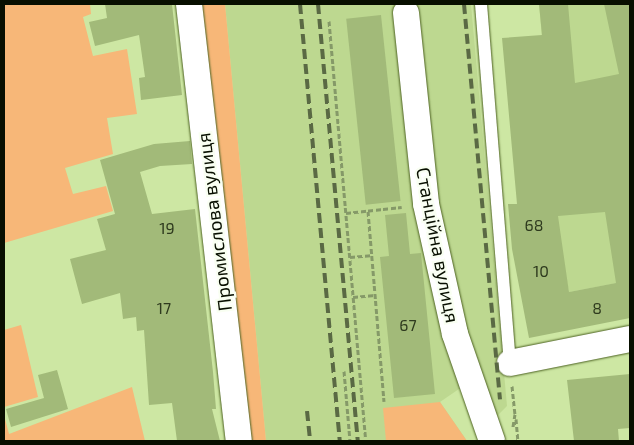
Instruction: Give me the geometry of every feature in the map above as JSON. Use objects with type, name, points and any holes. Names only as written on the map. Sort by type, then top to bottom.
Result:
[{"type":"street","name":"Промислова вулиця","points":[[189,4],[239,441]]},
{"type":"street","name":"Станційна вулиця","points":[[406,8],[426,204],[457,341],[501,438]]},
{"type":"street","points":[[510,363],[630,339]]},
{"type":"lane","points":[[481,4],[510,363]]},
{"type":"path","points":[[329,21],[366,441]]},
{"type":"path","points":[[346,213],[426,204]]},
{"type":"path","points":[[368,211],[384,401]]},
{"type":"path","points":[[350,257],[371,255]]},
{"type":"path","points":[[353,297],[375,295]]},
{"type":"path","points":[[510,363],[518,441]]},
{"type":"path","points":[[344,371],[350,441]]},
{"type":"path","points":[[501,438],[515,414]]},
{"type":"shaded area","points":[[4,4],[90,4],[91,14],[83,17],[93,56],[127,49],[137,114],[107,118],[113,154],[65,168],[73,194],[106,186],[113,211],[4,243]]},
{"type":"shaded area","points":[[199,4],[225,4],[266,441],[249,441]]},
{"type":"shaded area","points":[[225,4],[471,4],[507,406],[492,421],[475,378],[440,402],[467,441],[266,441]]},
{"type":"shaded area","points":[[539,4],[630,4],[630,295],[620,297],[617,283],[569,292],[560,246]]},
{"type":"shaded area","points":[[21,325],[38,397],[4,407],[4,330]]},
{"type":"shaded area","points":[[132,387],[145,441],[4,441],[4,415],[9,434]]},
{"type":"shaded area","points":[[440,402],[467,441],[386,441],[383,408]]},
{"type":"building","points":[[105,4],[172,4],[182,95],[141,100],[139,78],[145,77],[139,35],[95,46],[89,22],[107,18]]},
{"type":"building","points":[[539,4],[568,4],[575,83],[619,74],[604,4],[630,4],[630,318],[529,338],[512,249],[508,204],[517,204],[502,38],[542,35]],"holes":[[[605,212],[616,283],[569,292],[558,216]]]},
{"type":"building","points":[[381,15],[401,201],[366,205],[346,19]]},
{"type":"building","points":[[190,141],[192,164],[160,166],[140,172],[152,214],[195,209],[213,372],[216,409],[212,409],[220,441],[177,441],[172,403],[149,405],[144,330],[137,331],[136,317],[123,319],[120,293],[82,304],[70,259],[106,250],[97,219],[115,214],[100,160],[154,144]]},
{"type":"building","points":[[406,213],[410,254],[421,253],[435,394],[394,398],[380,257],[389,256],[385,215]]},
{"type":"building","points":[[57,370],[68,409],[11,427],[6,409],[44,398],[38,375]]},
{"type":"building","points":[[630,374],[630,428],[618,429],[619,441],[574,441],[567,380]]},
{"type":"railway","points":[[300,4],[340,441]]},
{"type":"railway","points":[[318,4],[358,441]]},
{"type":"railway","points":[[464,4],[500,399]]},
{"type":"railway","points":[[307,411],[310,441]]}]
